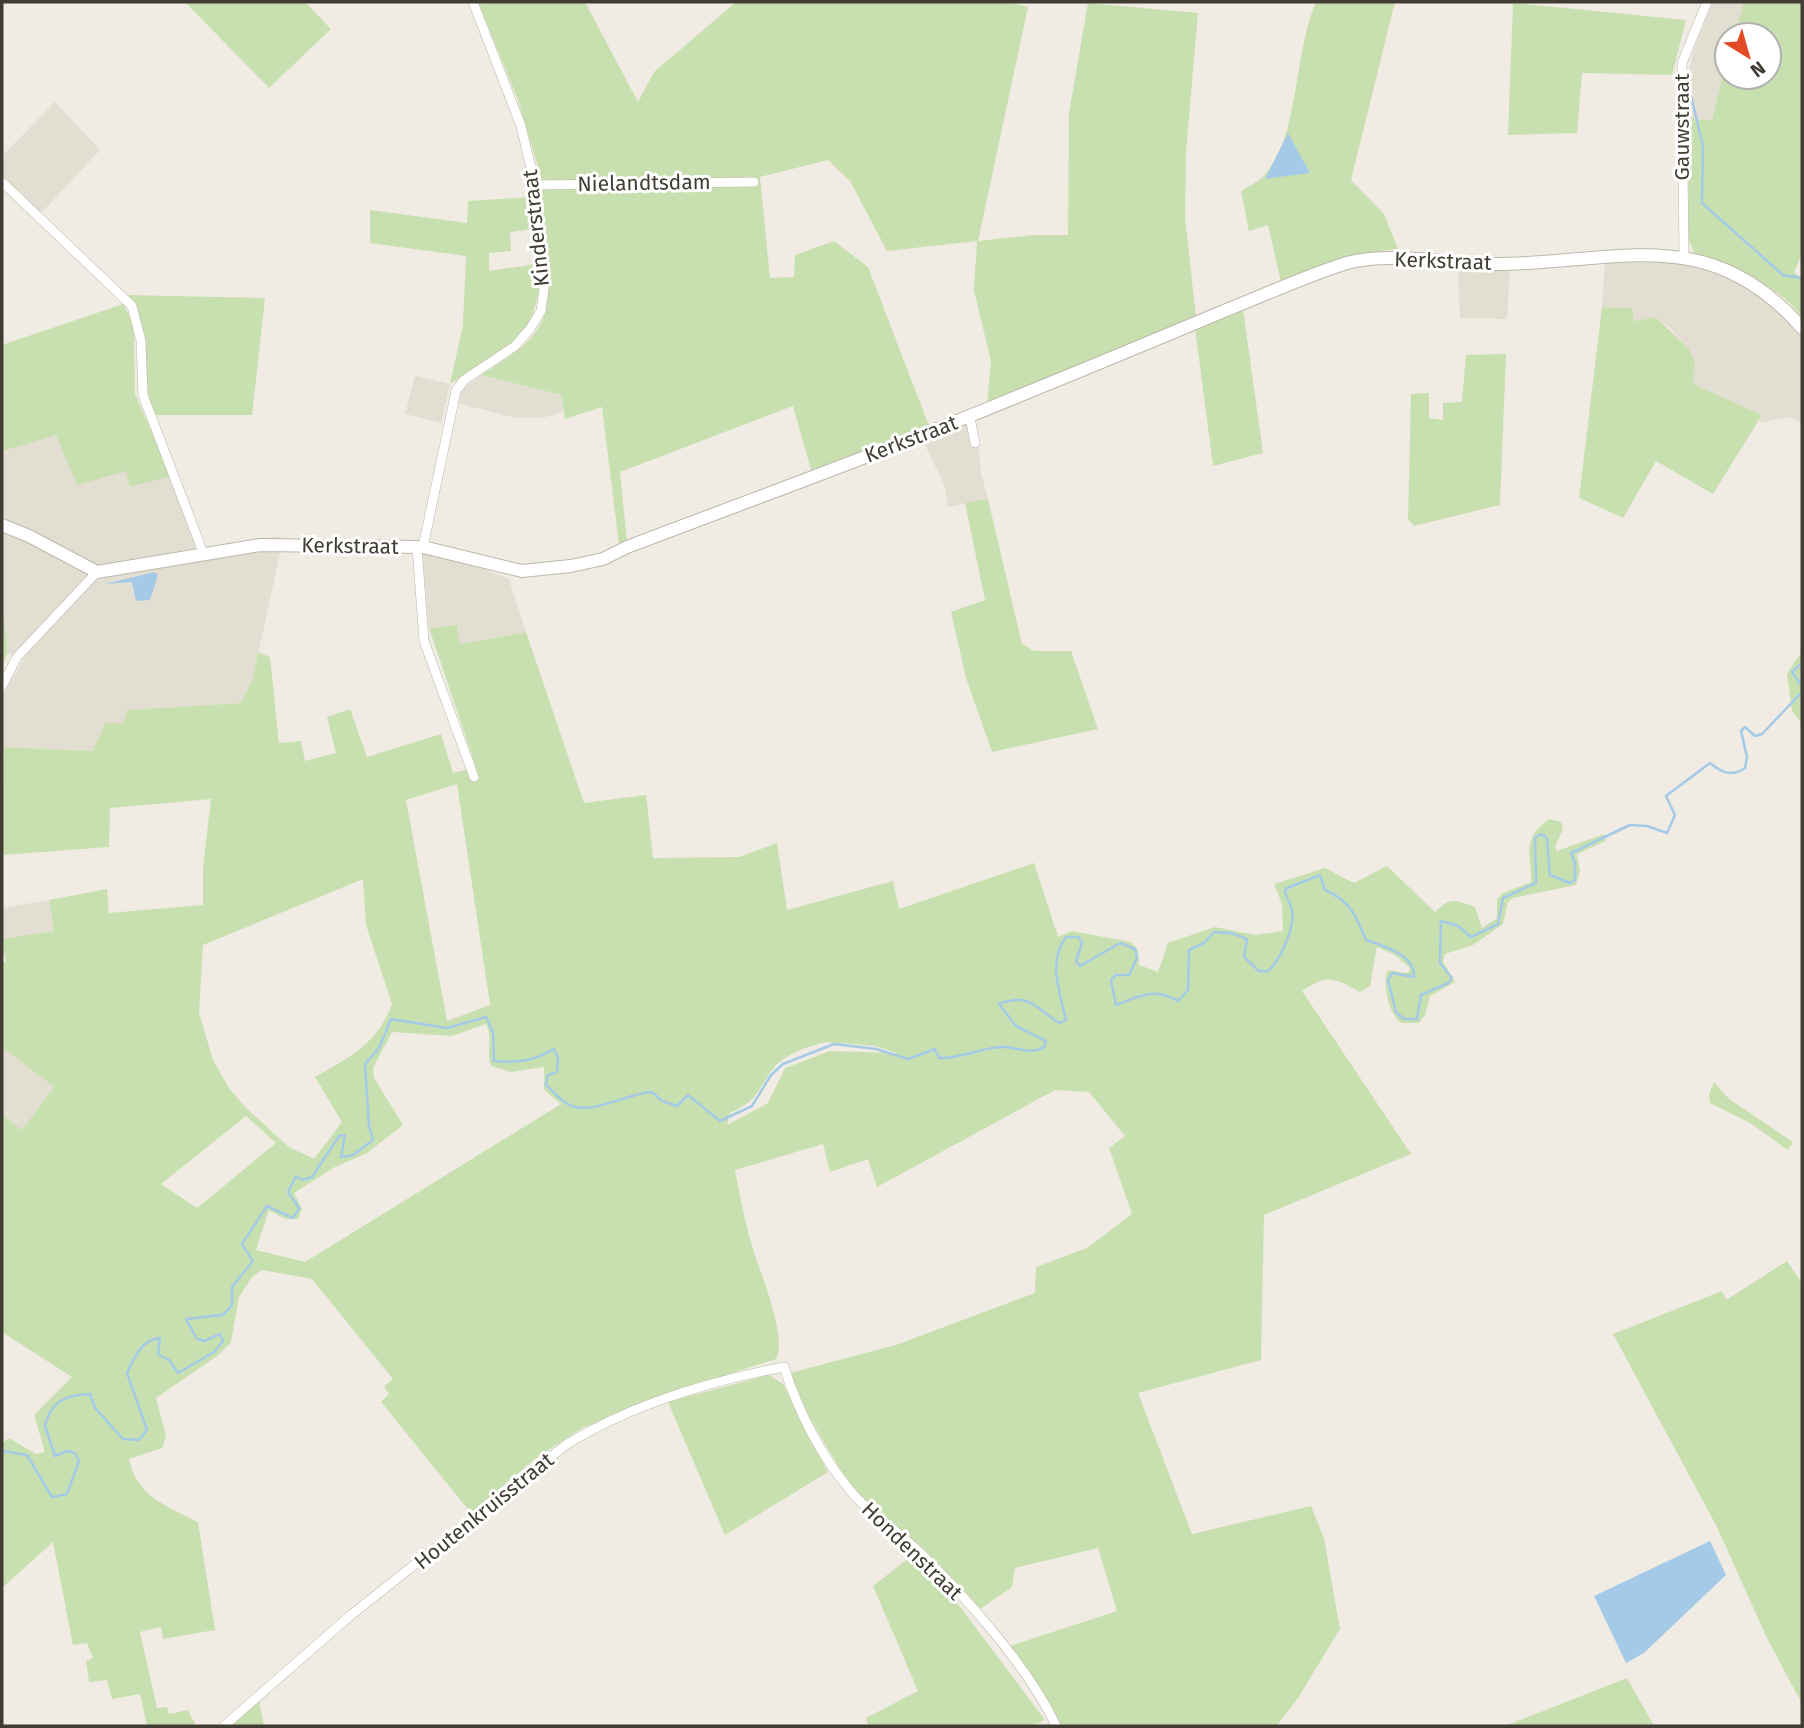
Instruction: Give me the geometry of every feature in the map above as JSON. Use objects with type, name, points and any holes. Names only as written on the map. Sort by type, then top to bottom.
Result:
[{"type":"street","name":"Kinderstraat","points":[[473,2],[521,125],[535,185],[544,289],[541,311],[515,346],[464,380],[456,391],[420,547],[424,641],[474,777]]},
{"type":"street","name":"Gauwstraat","points":[[1684,257],[1682,63],[1707,2]]},
{"type":"street","points":[[2,182],[132,306],[141,341],[143,396],[180,486],[204,555]]},
{"type":"street","name":"Nielandtsdam","points":[[535,185],[754,182]]},
{"type":"street","name":"Kerkstraat","points":[[97,572],[260,545],[420,547],[522,571],[571,566],[603,559],[639,542],[970,417],[1350,262],[1381,258],[1497,264],[1587,256],[1684,257],[1718,267],[1754,284],[1787,310],[1802,328]]},
{"type":"street","points":[[970,417],[975,443]]},
{"type":"street","points":[[2,525],[29,536],[97,572],[17,657],[2,686]]},
{"type":"street","name":"Houtenkruisstraat","points":[[224,1726],[351,1615],[567,1444],[647,1405],[754,1372],[784,1367]]},
{"type":"street","name":"Hondenstraat","points":[[784,1367],[809,1425],[830,1464],[851,1491],[931,1563],[998,1640],[1056,1726]]},
{"type":"shaded area","points":[[1713,2],[1745,3],[1739,21],[1713,21],[1713,91],[1719,91],[1712,120],[1689,119],[1687,83],[1693,52]]},
{"type":"shaded area","points":[[55,102],[100,150],[40,214],[2,176],[2,156]]},
{"type":"shaded area","points":[[1605,262],[1684,263],[1722,274],[1766,299],[1802,337],[1801,422],[1788,417],[1759,423],[1762,415],[1692,384],[1695,361],[1689,349],[1669,327],[1656,317],[1634,321],[1632,308],[1602,307]]},
{"type":"shaded area","points":[[1510,268],[1507,319],[1460,318],[1458,269]]},
{"type":"shaded area","points":[[481,375],[561,395],[563,412],[542,418],[516,418],[457,403],[462,389]]},
{"type":"shaded area","points":[[415,376],[450,384],[441,423],[405,414]]},
{"type":"shaded area","points":[[976,422],[981,473],[988,499],[948,507],[944,484],[923,441]]},
{"type":"shaded area","points":[[56,435],[127,471],[171,476],[197,550],[280,536],[280,553],[253,678],[241,703],[127,710],[123,723],[105,723],[94,751],[5,747],[2,753],[2,696],[24,659],[8,653],[2,599],[2,451]]},
{"type":"shaded area","points":[[422,554],[458,559],[509,579],[526,632],[460,644],[457,625],[429,628]]},
{"type":"shaded area","points":[[49,900],[55,931],[2,939],[2,908]]},
{"type":"shaded area","points":[[2,1047],[54,1087],[22,1131],[2,1115]]},
{"type":"green space","points":[[185,2],[305,2],[331,29],[269,88]]},
{"type":"green space","points":[[478,2],[585,2],[638,102],[654,72],[736,2],[1010,2],[1028,7],[978,241],[1034,235],[1068,235],[1069,113],[1088,3],[1198,13],[1186,152],[1185,218],[1196,317],[987,404],[991,361],[974,291],[977,241],[887,251],[850,181],[828,160],[760,177],[770,278],[794,277],[795,255],[834,241],[868,267],[929,426],[811,470],[793,406],[620,472],[627,541],[619,545],[602,407],[565,419],[561,395],[481,375],[524,345],[542,321],[546,308],[548,277],[540,196],[542,191],[557,181],[542,180],[518,100]]},
{"type":"green space","points":[[1316,2],[1395,2],[1351,180],[1384,214],[1398,249],[1338,260],[1281,282],[1268,225],[1249,231],[1241,191],[1265,175],[1286,134],[1303,44]]},
{"type":"green space","points":[[1742,2],[1802,2],[1802,254],[1794,272],[1802,279],[1802,317],[1778,293],[1694,252],[1688,238],[1689,119],[1712,120],[1719,91],[1783,91],[1783,21],[1738,21],[1744,3]]},
{"type":"green space","points":[[1513,3],[1686,20],[1672,75],[1582,73],[1577,133],[1508,135]]},
{"type":"green space","points":[[530,197],[534,229],[510,232],[511,251],[489,253],[489,271],[536,264],[539,292],[531,321],[514,342],[450,384],[463,325],[466,256],[370,243],[370,210],[467,223],[468,201]]},
{"type":"green space","points":[[126,295],[265,298],[252,415],[154,415],[147,383],[142,324]]},
{"type":"green space","points":[[123,304],[134,325],[135,394],[171,476],[130,487],[126,471],[77,485],[56,435],[3,451],[2,345]]},
{"type":"green space","points":[[1602,307],[1632,308],[1634,321],[1656,317],[1689,349],[1695,361],[1693,384],[1762,415],[1713,494],[1656,461],[1623,518],[1579,498]]},
{"type":"green space","points":[[1243,309],[1263,453],[1213,466],[1195,328]]},
{"type":"green space","points":[[1506,354],[1500,505],[1414,526],[1408,519],[1411,394],[1429,393],[1429,418],[1443,420],[1443,403],[1462,402],[1466,355]]},
{"type":"green space","points":[[988,499],[1022,644],[1034,651],[1071,651],[1098,729],[992,752],[966,678],[951,612],[985,600],[965,503]]},
{"type":"green space","points":[[2,599],[8,653],[2,664]]},
{"type":"green space","points":[[457,625],[460,644],[526,632],[584,803],[646,795],[653,858],[739,857],[777,843],[787,910],[893,881],[899,909],[1034,863],[1058,937],[1072,931],[1131,942],[1138,950],[1139,965],[1158,972],[1168,943],[1215,927],[1255,935],[1283,931],[1282,904],[1274,884],[1325,868],[1354,883],[1387,866],[1435,912],[1445,903],[1454,901],[1475,907],[1482,928],[1497,918],[1497,899],[1503,893],[1531,882],[1531,841],[1534,834],[1549,819],[1561,822],[1563,829],[1555,847],[1557,851],[1604,834],[1606,841],[1577,854],[1580,871],[1576,885],[1513,898],[1508,902],[1503,924],[1473,945],[1445,954],[1443,962],[1455,982],[1430,996],[1425,1015],[1419,1023],[1401,1023],[1393,1013],[1386,991],[1387,971],[1406,973],[1410,968],[1395,955],[1377,947],[1370,986],[1360,992],[1344,983],[1331,980],[1319,982],[1302,991],[1411,1154],[1264,1215],[1261,1360],[1138,1393],[1192,1534],[1311,1506],[1324,1538],[1340,1629],[1298,1698],[1276,1726],[1061,1726],[1042,1694],[1007,1647],[1117,1611],[1098,1548],[1015,1568],[1012,1587],[977,1611],[925,1550],[853,1491],[809,1417],[790,1373],[896,1345],[1035,1293],[1036,1267],[1087,1248],[1132,1214],[1109,1148],[1125,1136],[1089,1092],[1055,1090],[877,1187],[868,1159],[830,1172],[823,1144],[735,1170],[750,1239],[776,1321],[779,1349],[776,1359],[685,1388],[582,1428],[535,1459],[471,1513],[381,1402],[389,1394],[384,1387],[393,1379],[312,1279],[262,1270],[252,1277],[239,1297],[231,1342],[217,1356],[156,1398],[166,1436],[162,1448],[129,1459],[133,1472],[146,1491],[165,1505],[198,1522],[215,1630],[163,1639],[161,1627],[140,1632],[157,1708],[167,1707],[169,1714],[188,1710],[196,1726],[147,1726],[140,1694],[112,1699],[107,1680],[89,1682],[86,1661],[93,1658],[87,1643],[73,1645],[53,1542],[2,1588],[2,1443],[9,1438],[36,1454],[45,1452],[34,1415],[72,1377],[2,1332],[2,1115],[22,1130],[54,1087],[2,1047],[2,963],[6,962],[2,939],[54,931],[49,900],[107,889],[109,913],[203,905],[203,868],[211,799],[110,808],[109,847],[2,855],[4,747],[93,751],[105,723],[123,723],[127,710],[241,703],[253,678],[258,652],[270,657],[279,743],[301,741],[305,761],[336,753],[327,717],[350,709],[367,757],[441,734],[453,773],[476,767],[429,628]],"holes":[[[457,784],[490,1005],[447,1021],[406,800]],[[363,879],[366,925],[392,1004],[379,1029],[361,1048],[315,1077],[342,1122],[314,1159],[289,1147],[245,1107],[229,1088],[213,1060],[199,1013],[203,945]],[[486,1024],[491,1066],[511,1072],[544,1067],[544,1090],[561,1104],[305,1262],[256,1250],[269,1210],[285,1219],[298,1219],[302,1209],[294,1193],[335,1167],[367,1153],[403,1125],[374,1078],[373,1068],[392,1032],[452,1036]],[[827,1042],[875,1046],[897,1053],[830,1051],[785,1068],[768,1103],[727,1125],[730,1113],[754,1097],[774,1067],[803,1049]],[[246,1116],[276,1143],[197,1208],[161,1184]]]},
{"type":"green space","points":[[1802,651],[1802,724],[1792,711],[1787,674]]},
{"type":"green space","points":[[1714,1082],[1729,1099],[1793,1142],[1788,1150],[1750,1123],[1710,1103],[1709,1094]]},
{"type":"green space","points":[[1787,1261],[1802,1283],[1802,1704],[1766,1636],[1717,1527],[1613,1334],[1722,1291],[1726,1300]]},
{"type":"green space","points":[[769,1375],[783,1384],[828,1472],[725,1535],[668,1402]]},
{"type":"green space","points":[[914,1554],[961,1608],[1045,1720],[1031,1726],[869,1726],[866,1718],[918,1691],[873,1586]]},
{"type":"green space","points":[[1627,1678],[1654,1726],[1505,1726]]},
{"type":"green space","points":[[259,1700],[264,1726],[230,1726]]},
{"type":"water","points":[[1288,133],[1310,173],[1265,179]]},
{"type":"water","points":[[155,572],[158,575],[150,600],[136,601],[132,582],[104,584]]},
{"type":"water","points":[[1710,1541],[1726,1575],[1644,1653],[1626,1663],[1594,1596]]},
{"type":"waterway","points":[[1691,96],[1703,146],[1702,203],[1783,275],[1802,278]]},
{"type":"waterway","points":[[1802,663],[1792,672],[1802,686]]},
{"type":"waterway","points":[[2,1451],[27,1455],[52,1497],[67,1494],[79,1461],[75,1453],[67,1451],[55,1456],[45,1426],[51,1411],[60,1401],[90,1394],[95,1408],[123,1439],[139,1440],[147,1430],[127,1373],[139,1350],[148,1342],[160,1338],[158,1354],[169,1360],[178,1373],[214,1352],[223,1341],[220,1334],[204,1341],[197,1339],[186,1319],[223,1315],[232,1305],[232,1287],[253,1261],[242,1244],[267,1206],[293,1218],[299,1208],[288,1192],[296,1176],[303,1180],[312,1177],[339,1136],[345,1135],[341,1157],[353,1155],[373,1140],[369,1126],[365,1064],[379,1048],[391,1019],[447,1028],[486,1017],[493,1032],[494,1061],[526,1060],[554,1049],[558,1058],[557,1072],[548,1075],[546,1085],[561,1100],[572,1106],[591,1107],[652,1092],[662,1101],[677,1106],[688,1095],[720,1121],[752,1106],[771,1075],[783,1064],[834,1044],[876,1049],[908,1059],[935,1049],[939,1058],[956,1057],[997,1047],[1030,1051],[1044,1047],[1046,1041],[1016,1026],[999,1004],[1026,1001],[1060,1023],[1066,1020],[1056,967],[1060,947],[1066,937],[1079,937],[1082,943],[1076,961],[1080,966],[1120,943],[1135,949],[1137,958],[1129,975],[1116,975],[1111,980],[1116,1005],[1147,994],[1162,994],[1178,1001],[1188,990],[1189,950],[1204,943],[1214,932],[1231,933],[1247,939],[1244,957],[1259,971],[1268,971],[1282,951],[1291,925],[1292,910],[1285,889],[1320,875],[1325,890],[1341,899],[1351,910],[1366,940],[1397,952],[1409,962],[1414,977],[1392,973],[1388,980],[1396,1012],[1404,1019],[1417,1019],[1421,995],[1448,983],[1452,978],[1440,963],[1441,921],[1458,926],[1471,937],[1498,924],[1503,898],[1536,883],[1535,838],[1541,834],[1547,838],[1550,875],[1570,883],[1575,880],[1575,863],[1571,853],[1630,825],[1647,826],[1667,833],[1675,815],[1666,796],[1710,763],[1727,773],[1745,768],[1747,757],[1741,731],[1745,727],[1755,736],[1762,734],[1802,692]]}]
